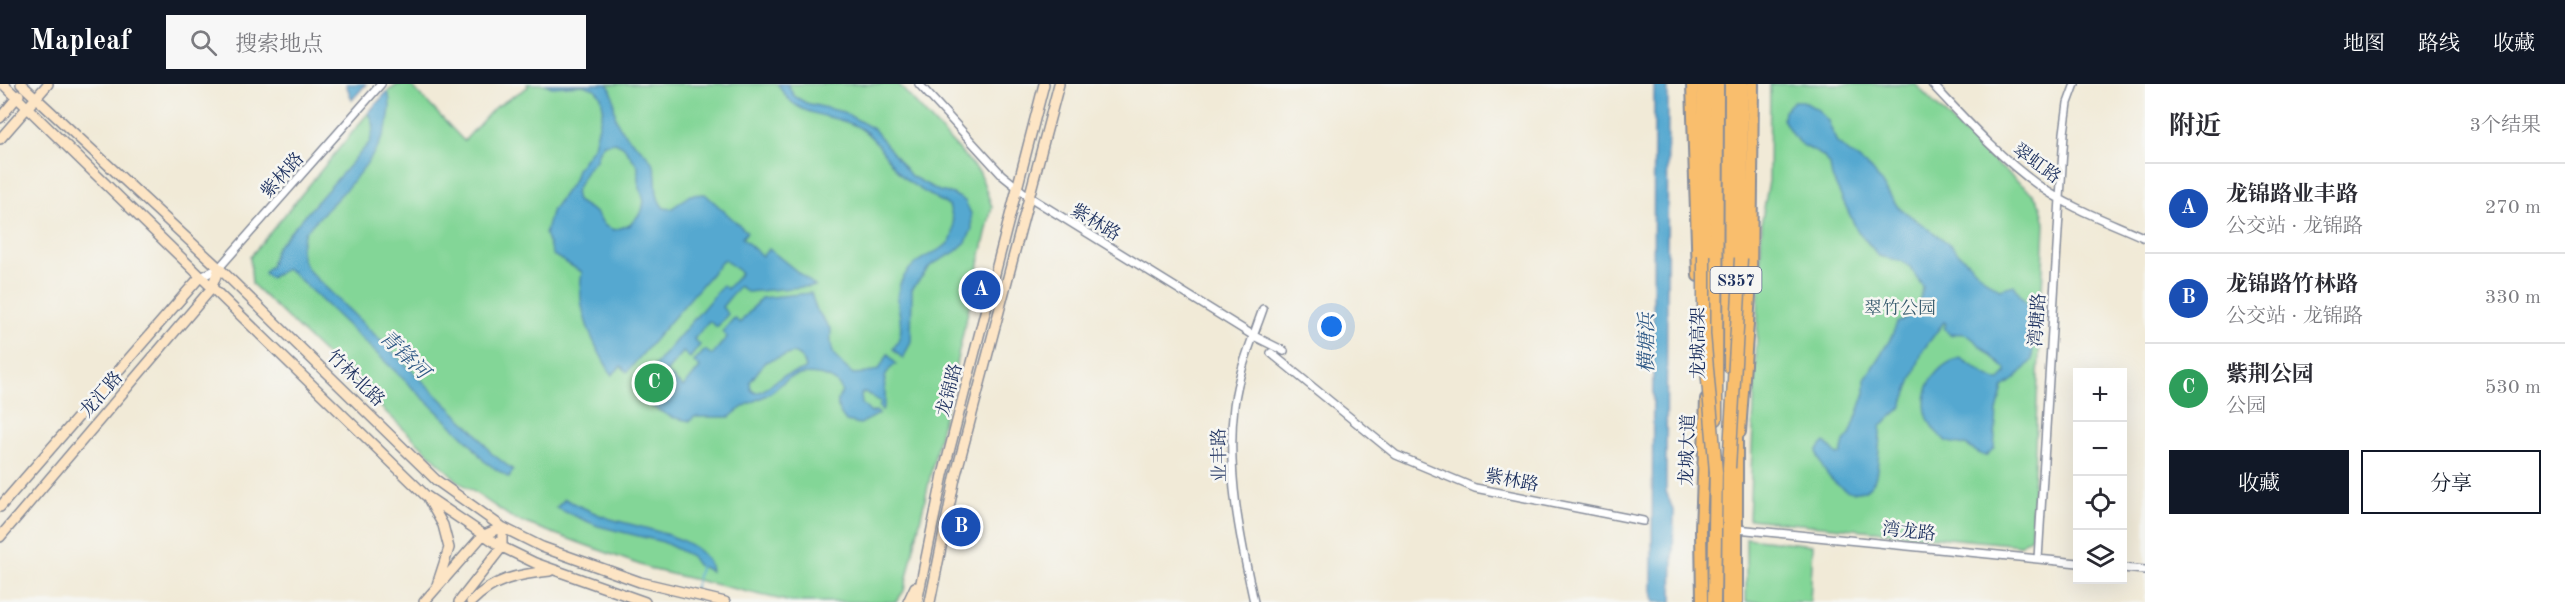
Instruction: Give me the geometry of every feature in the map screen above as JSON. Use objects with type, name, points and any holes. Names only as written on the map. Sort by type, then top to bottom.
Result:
[{"type":"highway","points":[[1703,84],[1704,334],[1716,472]]},
{"type":"highway","name":"龙城高架","points":[[1714,602],[1717,84]]},
{"type":"highway","name":"龙城高架","points":[[1728,602],[1733,473],[1731,84]]},
{"type":"highway","points":[[1733,473],[1741,258],[1742,84]]},
{"type":"main road","name":"竹林北路","points":[[3,84],[199,278],[425,495],[502,547],[629,599],[645,602]]},
{"type":"main road","points":[[0,140],[48,84]]},
{"type":"main road","name":"龙锦路","points":[[917,602],[943,475],[1044,84]]},
{"type":"main road","name":"龙锦路","points":[[930,602],[955,478],[1059,84]]},
{"type":"main road","points":[[1692,84],[1704,424]]},
{"type":"main road","name":"龙城大道","points":[[1702,602],[1701,529],[1704,424],[1711,336],[1709,84]]},
{"type":"main road","name":"S357","points":[[1736,84],[1733,473],[1737,529],[1737,602]]},
{"type":"main road","points":[[1733,473],[1751,282],[1753,84]]},
{"type":"main road","name":"竹林北路","points":[[25,85],[219,268],[436,480],[502,526],[543,547],[640,582],[724,602]]},
{"type":"main road","points":[[0,118],[25,85]]},
{"type":"main road","name":"龙汇路","points":[[0,537],[212,290],[219,268]]},
{"type":"main road","name":"龙汇路","points":[[0,507],[199,278]]},
{"type":"main road","points":[[393,464],[433,504],[443,525],[449,548],[436,588]]},
{"type":"main road","points":[[424,602],[483,536],[502,526],[502,547],[459,602]]},
{"type":"main road","points":[[908,602],[926,559]]},
{"type":"main road","points":[[936,567],[936,602]]},
{"type":"main road","points":[[471,602],[495,583],[520,574],[555,570]]},
{"type":"main road","points":[[629,599],[640,582]]},
{"type":"main road","points":[[640,582],[645,602]]},
{"type":"street","name":"紫林路","points":[[199,278],[219,268],[381,84]]},
{"type":"street","name":"紫林路","points":[[919,84],[1002,175],[1017,188],[1254,336],[1284,351]]},
{"type":"street","name":"翠虹路","points":[[1932,84],[1995,151],[2039,187],[2145,237]]},
{"type":"street","name":"湾塘路","points":[[2037,559],[2060,198],[2068,104],[2075,84]]},
{"type":"street","name":"业丰路","points":[[1254,602],[1234,494],[1231,446],[1234,404],[1263,309]]},
{"type":"street","name":"紫林路","points":[[1271,353],[1396,455],[1475,488],[1644,521]]},
{"type":"street","name":"湾龙路","points":[[1737,529],[2073,563]]},
{"type":"street","points":[[2127,568],[2145,570]]},
{"type":"green space","points":[[399,84],[410,84],[464,141],[494,108],[528,87],[527,84],[898,84],[980,173],[992,207],[904,591],[896,602],[791,602],[654,570],[514,519],[459,482],[252,284],[250,257],[369,112],[388,91]]},
{"type":"green space","name":"翠竹公园","points":[[1770,84],[1915,84],[1980,150],[2033,194],[2041,206],[2045,223],[2031,537],[2020,545],[1749,519],[1762,219],[1769,181]]},
{"type":"green space","points":[[1746,538],[1813,545],[1810,602],[1746,602]]},
{"type":"water","points":[[346,84],[366,84],[352,100]]},
{"type":"water","points":[[545,84],[607,84],[612,93],[616,119],[621,130],[650,158],[653,164],[658,197],[664,208],[671,209],[690,195],[705,194],[747,232],[742,238],[762,256],[769,249],[815,286],[747,292],[739,286],[722,307],[728,314],[717,327],[709,321],[694,339],[700,345],[690,358],[683,352],[666,372],[683,387],[700,368],[694,362],[705,350],[712,355],[727,337],[722,332],[734,318],[740,323],[761,298],[811,293],[816,309],[831,330],[834,355],[853,374],[868,373],[879,369],[888,354],[896,364],[886,375],[885,404],[882,410],[879,407],[881,402],[865,392],[861,394],[862,404],[871,413],[876,411],[879,414],[860,424],[846,421],[838,407],[838,400],[842,392],[839,386],[827,377],[811,374],[789,378],[773,391],[744,406],[730,417],[694,417],[690,421],[671,417],[645,403],[653,394],[640,383],[723,285],[727,289],[741,273],[724,259],[627,372],[621,366],[612,375],[592,339],[583,313],[580,286],[582,272],[553,255],[545,234],[551,212],[574,180],[577,169],[594,146],[603,108],[601,96],[595,89],[583,85],[552,87]],"holes":[[[615,142],[623,146],[638,166],[638,181],[644,201],[642,211],[630,225],[614,230],[605,226],[596,213],[577,201],[575,192],[587,169],[596,160],[599,150],[604,144]],[[793,353],[804,361],[806,368],[804,370],[783,376],[762,391],[756,393],[751,390],[750,382],[765,362]]]},
{"type":"water","points":[[778,84],[787,84],[794,96],[806,103],[843,112],[874,129],[911,176],[939,191],[953,194],[965,201],[971,214],[972,229],[966,242],[955,252],[931,265],[912,289],[911,341],[903,359],[893,349],[898,340],[901,323],[898,305],[899,287],[912,267],[941,249],[953,235],[949,206],[907,181],[872,138],[860,128],[804,110],[785,96]]},
{"type":"water","points":[[1654,84],[1668,84],[1666,491],[1674,513],[1672,602],[1654,602],[1652,590]]},
{"type":"water","points":[[388,91],[390,110],[385,130],[376,149],[364,168],[305,232],[301,244],[302,258],[311,273],[476,433],[491,453],[513,470],[509,478],[484,461],[470,443],[295,275],[286,269],[270,278],[264,273],[271,265],[276,248],[370,142],[374,126],[369,112]]},
{"type":"water","points":[[1794,101],[1803,101],[1818,110],[1828,121],[1837,143],[1873,171],[1898,207],[1948,243],[1987,281],[2000,289],[2014,285],[2035,318],[2032,360],[2016,378],[2003,387],[1997,411],[1994,448],[1986,456],[1965,445],[1951,443],[1936,432],[1925,408],[1926,395],[1937,373],[1947,364],[1960,358],[1999,381],[2006,374],[2006,369],[1965,334],[1950,335],[1944,328],[1946,324],[1944,322],[1923,350],[1901,408],[1881,426],[1874,481],[1866,489],[1857,492],[1848,491],[1830,478],[1824,469],[1817,450],[1825,442],[1837,455],[1841,454],[1865,393],[1865,379],[1891,338],[1897,323],[1915,309],[1923,287],[1910,267],[1901,261],[1879,256],[1857,230],[1832,177],[1830,166],[1823,156],[1804,146],[1793,136],[1783,119],[1784,111]]},
{"type":"water","points":[[565,499],[602,516],[651,529],[684,541],[707,559],[711,571],[697,565],[691,556],[663,542],[598,526],[556,508]]},
{"type":"waterway","name":"青锋河","points":[[694,591],[701,564]]},
{"type":"place","name":"龙锦路业丰路","points":[[981,290]]},
{"type":"place","name":"紫荆公园","points":[[654,383]]},
{"type":"place","name":"龙锦路竹林路","points":[[961,527]]},
{"type":"water label","name":"横塘浜","points":[[1646,343]]}]
